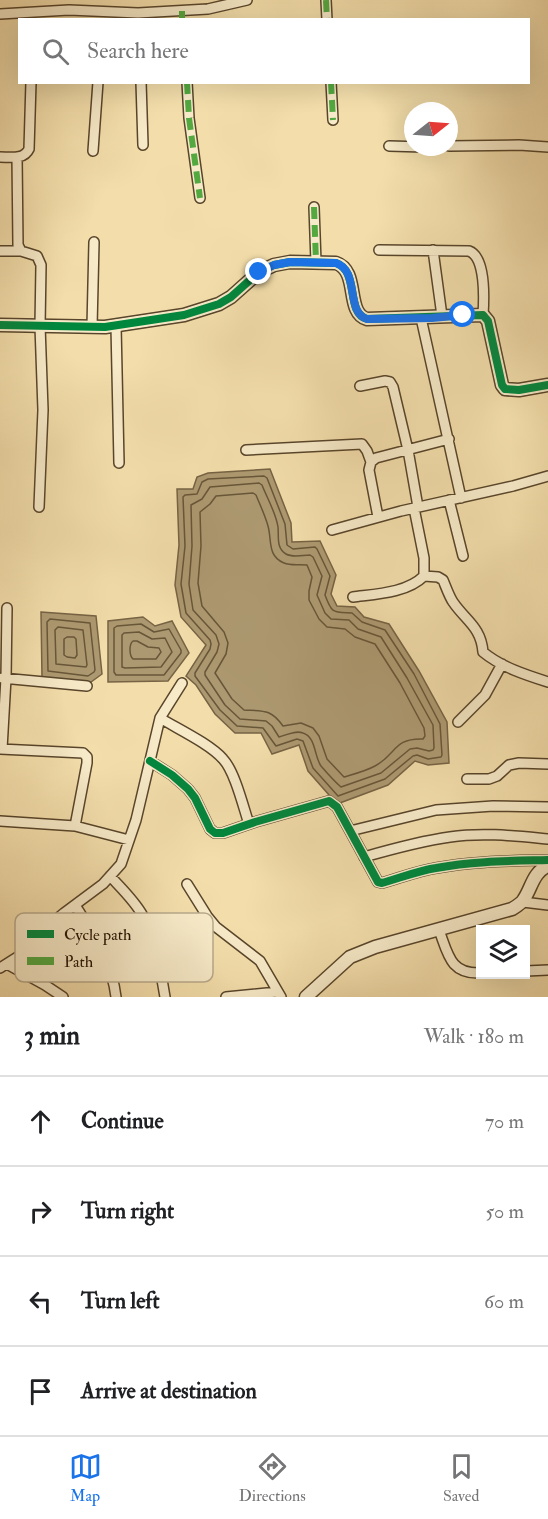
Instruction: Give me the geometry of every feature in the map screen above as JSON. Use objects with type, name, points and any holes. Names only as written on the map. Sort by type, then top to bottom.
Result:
[{"type":"street","points":[[81,0],[81,11]]},
{"type":"street","points":[[0,14],[32,16],[81,11],[100,16],[182,15],[247,0]]},
{"type":"street","points":[[326,0],[327,18]]},
{"type":"street","points":[[0,157],[17,157],[27,154],[31,84]]},
{"type":"street","points":[[93,151],[98,84]]},
{"type":"street","points":[[141,84],[143,145]]},
{"type":"street","points":[[187,84],[189,118],[200,198]]},
{"type":"street","points":[[331,84],[333,120]]},
{"type":"street","points":[[389,146],[404,146]]},
{"type":"street","points":[[458,146],[548,147]]},
{"type":"street","points":[[17,157],[18,245],[21,251]]},
{"type":"street","points":[[314,207],[316,262]]},
{"type":"street","points":[[92,327],[94,242]]},
{"type":"street","points":[[379,250],[469,250],[475,253],[483,277],[485,298],[483,315],[488,321],[502,385],[506,389],[519,390],[548,385]]},
{"type":"street","points":[[433,250],[442,316]]},
{"type":"street","points":[[0,251],[21,251],[37,256],[39,260],[43,410],[39,507]]},
{"type":"street","points":[[0,325],[116,326],[184,315],[219,304],[231,297],[259,272],[274,265],[290,262],[341,265],[349,276],[357,309],[362,318],[483,315]]},
{"type":"street","points":[[421,318],[461,498]]},
{"type":"street","points":[[116,326],[119,463]]},
{"type":"street","points":[[353,597],[397,590],[419,582],[424,576],[424,558],[408,450],[393,387],[390,382],[385,381],[360,386]]},
{"type":"street","points":[[371,462],[376,458],[448,439]]},
{"type":"street","points":[[246,450],[362,444],[371,462],[369,470],[378,517]]},
{"type":"street","points":[[332,530],[548,476]]},
{"type":"street","points":[[449,500],[463,556]]},
{"type":"street","points":[[424,576],[443,580],[452,600],[482,640],[483,652],[502,664],[548,682]]},
{"type":"street","points":[[7,608],[1,749],[84,753],[87,763],[75,826]]},
{"type":"street","points":[[458,722],[485,695],[502,664]]},
{"type":"street","points":[[3,678],[87,686]]},
{"type":"street","points":[[64,913],[103,884],[121,864],[136,820],[160,718],[182,683]]},
{"type":"street","points":[[160,718],[214,750],[225,760],[249,824]]},
{"type":"street","points":[[150,761],[188,789],[210,829],[215,833],[223,833],[329,801],[337,807],[375,879],[382,883],[406,874],[437,867],[500,861],[548,860]]},
{"type":"street","points":[[467,779],[489,779],[497,776],[509,765],[519,763],[548,764]]},
{"type":"street","points":[[350,831],[436,810],[493,806],[548,807]]},
{"type":"street","points":[[0,821],[75,826],[129,840]]},
{"type":"street","points":[[364,857],[452,836],[504,835],[548,839]]},
{"type":"street","points":[[306,997],[350,957],[375,947],[512,909],[523,902],[536,876],[542,868],[548,866]]},
{"type":"street","points":[[110,876],[141,913]]},
{"type":"street","points":[[187,884],[205,913]]},
{"type":"street","points":[[523,902],[548,905]]},
{"type":"street","points":[[75,904],[80,913]]},
{"type":"street","points":[[213,923],[260,961],[279,995],[226,997]]},
{"type":"street","points":[[439,930],[457,969],[476,973]]},
{"type":"street","points":[[530,971],[548,970]]},
{"type":"street","points":[[38,982],[63,997]]},
{"type":"street","points":[[115,982],[116,997]]},
{"type":"street","points":[[162,982],[165,997]]},
{"type":"water","points":[[270,469],[291,523],[292,542],[320,541],[336,575],[331,594],[337,606],[355,607],[364,617],[389,624],[419,671],[447,722],[449,763],[428,765],[415,761],[388,785],[337,804],[308,771],[299,745],[272,754],[261,733],[235,733],[215,714],[196,685],[186,676],[206,645],[181,617],[175,585],[179,545],[177,489],[193,489],[197,477],[208,473]]},
{"type":"water","points":[[41,612],[96,616],[102,674],[91,682],[42,678]]},
{"type":"water","points":[[143,617],[155,626],[172,621],[189,653],[168,681],[108,682],[108,621]]},
{"type":"marked path","points":[[326,0],[327,18]]},
{"type":"marked path","points":[[182,11],[182,18]]},
{"type":"marked path","points":[[187,84],[189,118],[200,198]]},
{"type":"marked path","points":[[331,84],[333,120]]},
{"type":"marked path","points":[[314,207],[316,262]]},
{"type":"cycle path","points":[[0,325],[105,327],[184,315],[219,304],[231,297],[259,272],[274,265],[290,262],[336,263],[348,274],[356,309],[360,315],[367,319],[483,315],[488,321],[502,385],[505,389],[519,390],[548,385]]},
{"type":"cycle path","points":[[150,761],[188,789],[210,829],[215,833],[223,833],[329,801],[337,807],[378,882],[382,883],[422,871],[450,866],[548,860]]},
{"type":"route","points":[[259,272],[280,263],[336,263],[341,265],[349,276],[357,309],[362,318],[432,318],[463,315]]}]
